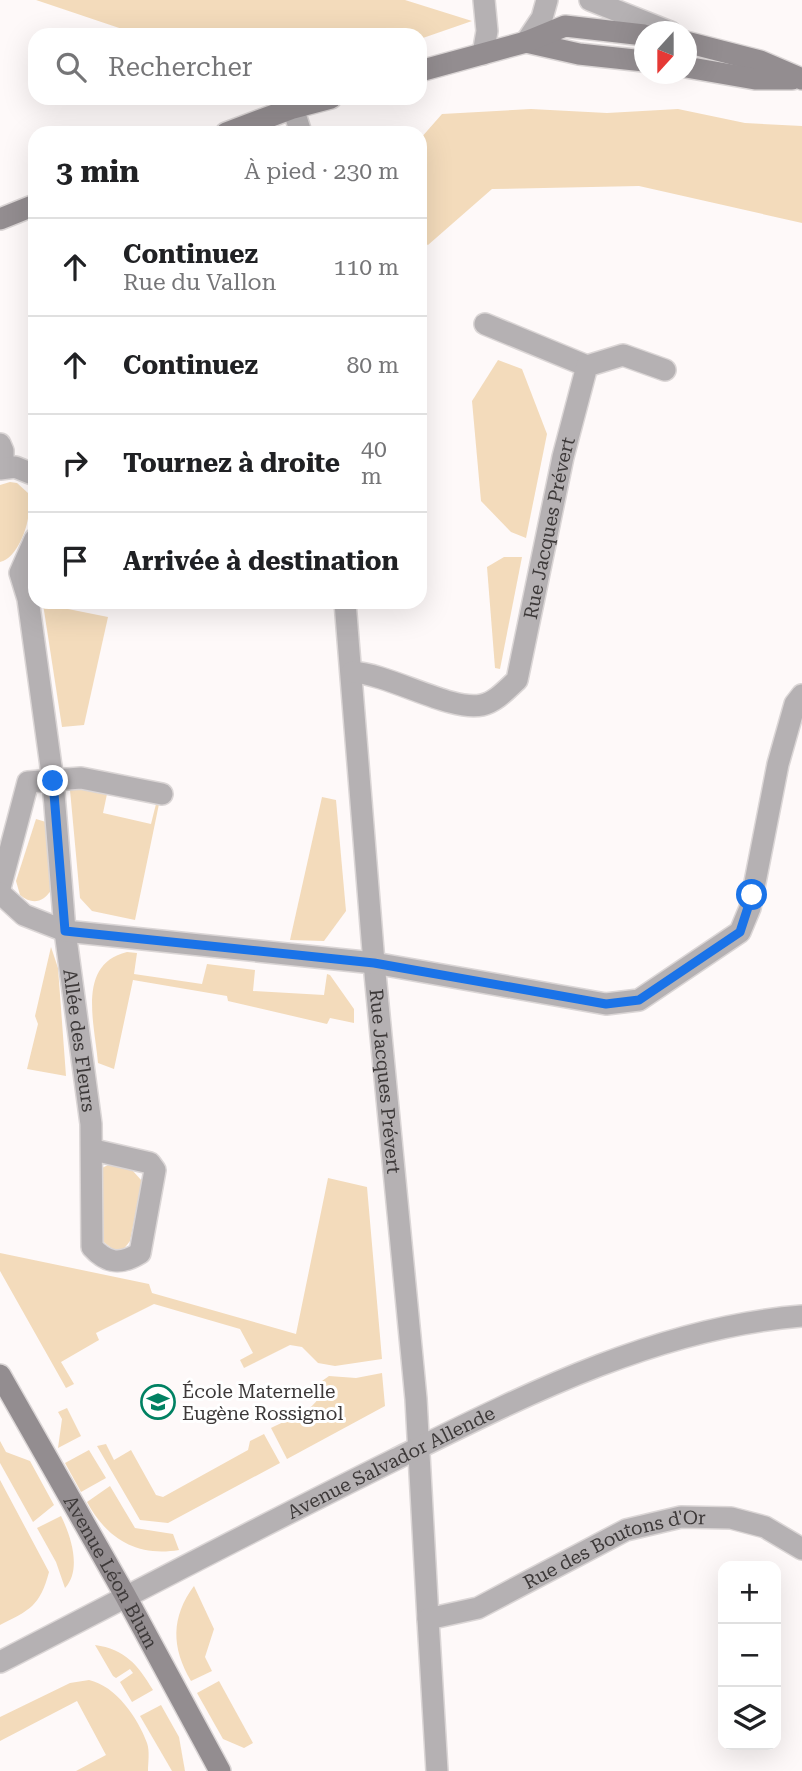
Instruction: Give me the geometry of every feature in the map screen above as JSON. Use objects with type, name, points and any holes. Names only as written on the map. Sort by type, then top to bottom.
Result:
[{"type":"street","points":[[483,54],[487,31],[484,0]]},
{"type":"street","points":[[526,42],[542,18],[547,0]]},
{"type":"street","points":[[590,0],[642,21]]},
{"type":"street","points":[[427,69],[526,42],[565,26],[634,34]]},
{"type":"street","points":[[526,42],[579,54],[634,60]]},
{"type":"street","points":[[697,42],[760,61],[802,79]]},
{"type":"street","points":[[697,69],[755,79],[802,79]]},
{"type":"street","points":[[245,126],[304,105]]},
{"type":"street","points":[[293,108],[299,126]]},
{"type":"street","points":[[0,219],[28,208]]},
{"type":"street","points":[[485,324],[587,366],[623,355],[665,370]]},
{"type":"street","name":"Rue Jacques Prévert","points":[[352,672],[375,673],[461,704],[482,705],[500,696],[517,680],[563,457],[587,366]]},
{"type":"street","points":[[0,444],[3,451],[1,468],[15,467],[28,472]]},
{"type":"street","name":"Allée des Fleurs","points":[[28,549],[10,575],[28,599]]},
{"type":"street","name":"Allée des Fleurs","points":[[29,609],[53,781],[65,931],[94,1150],[92,1247],[101,1257],[115,1262],[127,1261],[140,1252],[155,1170],[150,1163],[94,1150]]},
{"type":"street","name":"Rue Jacques Prévert","points":[[346,609],[374,963],[415,1385],[417,1449]]},
{"type":"street","points":[[0,893],[24,915],[65,931],[374,963],[606,1004],[639,1000],[740,932],[750,908],[778,764],[795,704],[802,695]]},
{"type":"street","points":[[0,888],[28,782],[82,778],[162,794]]},
{"type":"street","name":"Avenue Salvador Allende","points":[[0,1662],[125,1595],[536,1392],[647,1349],[752,1320],[802,1316]]},
{"type":"street","name":"Avenue Léon Blum","points":[[0,1375],[125,1595],[220,1771]]},
{"type":"street","points":[[417,1449],[437,1771]]},
{"type":"street","name":"Rue des Boutons d'Or","points":[[428,1619],[478,1608],[626,1530],[681,1517],[731,1518],[765,1527],[802,1549]]},
{"type":"shaded area","points":[[36,0],[405,0],[472,21],[427,37],[427,28],[119,28]]},
{"type":"shaded area","points":[[531,109],[607,113],[678,109],[745,123],[802,126],[802,223],[639,186],[492,189],[428,245],[427,131],[442,114]]},
{"type":"shaded area","points":[[498,360],[522,369],[547,434],[526,538],[511,532],[481,501],[472,401]]},
{"type":"shaded area","points":[[17,483],[28,493],[28,516],[20,543],[14,552],[0,562],[0,485]]},
{"type":"shaded area","points":[[504,557],[522,557],[500,669],[495,668],[487,567]]},
{"type":"shaded area","points":[[44,609],[68,609],[108,617],[84,725],[62,727]]},
{"type":"shaded area","points":[[77,788],[107,794],[103,813],[151,824],[156,804],[159,804],[135,920],[92,911],[80,898],[70,790]]},
{"type":"shaded area","points":[[322,797],[336,800],[346,911],[324,941],[290,940]]},
{"type":"shaded area","points":[[36,819],[46,822],[52,889],[41,900],[33,901],[20,895],[16,881]]},
{"type":"shaded area","points":[[51,947],[58,968],[66,1076],[27,1069],[38,1024],[35,1016]]},
{"type":"shaded area","points":[[127,952],[137,953],[134,974],[202,984],[207,964],[255,970],[253,991],[324,995],[327,974],[354,1009],[354,1023],[330,1018],[327,1024],[228,1001],[227,996],[133,980],[114,1069],[98,1063],[92,998],[101,969],[111,959]]},
{"type":"shaded area","points":[[108,1165],[132,1170],[142,1181],[130,1241],[123,1250],[114,1250],[101,1240],[100,1169]]},
{"type":"shaded area","points":[[328,1178],[367,1187],[382,1359],[335,1366],[318,1363],[302,1347],[290,1345],[244,1368],[240,1360],[253,1353],[240,1329],[154,1304],[96,1333],[99,1340],[61,1362],[74,1384],[66,1388],[0,1271],[0,1253],[149,1284],[152,1293],[296,1334]]},
{"type":"shaded area","points":[[382,1373],[385,1406],[287,1459],[271,1428],[313,1405],[322,1391],[322,1381],[329,1376],[356,1378]]},
{"type":"shaded area","points":[[67,1408],[81,1436],[58,1448],[62,1419],[58,1412]]},
{"type":"shaded area","points":[[264,1434],[280,1463],[168,1523],[140,1520],[97,1446],[106,1444],[114,1460],[131,1450],[156,1495],[163,1497],[248,1450],[250,1441]]},
{"type":"shaded area","points":[[0,1441],[6,1452],[30,1461],[54,1505],[33,1522],[0,1463]]},
{"type":"shaded area","points":[[89,1450],[106,1478],[81,1492],[65,1463]]},
{"type":"shaded area","points":[[0,1480],[49,1572],[42,1593],[32,1606],[0,1625]]},
{"type":"shaded area","points":[[110,1486],[135,1528],[173,1534],[179,1550],[150,1551],[137,1548],[104,1526],[87,1502]]},
{"type":"shaded area","points":[[61,1516],[71,1543],[74,1563],[70,1581],[65,1588],[56,1562],[37,1528]]},
{"type":"shaded area","points":[[194,1586],[214,1629],[205,1657],[212,1671],[191,1681],[180,1656],[176,1632],[181,1609]]},
{"type":"shaded area","points":[[95,1645],[123,1654],[142,1673],[153,1690],[132,1702],[120,1682],[133,1673],[130,1669],[116,1678],[113,1676]]},
{"type":"shaded area","points":[[89,1680],[99,1683],[117,1696],[132,1714],[148,1746],[148,1771],[76,1771],[106,1755],[77,1701],[0,1741],[0,1717],[70,1683]]},
{"type":"shaded area","points":[[219,1681],[253,1743],[244,1748],[223,1739],[197,1693]]},
{"type":"shaded area","points":[[161,1705],[179,1737],[185,1771],[172,1771],[140,1716]]},
{"type":"place","name":"École Maternelle Eugène Rossignol","points":[[158,1402]]},
{"type":"route","points":[[53,781],[65,931],[374,963],[606,1004],[639,1000],[740,932],[750,908],[752,895]]}]
